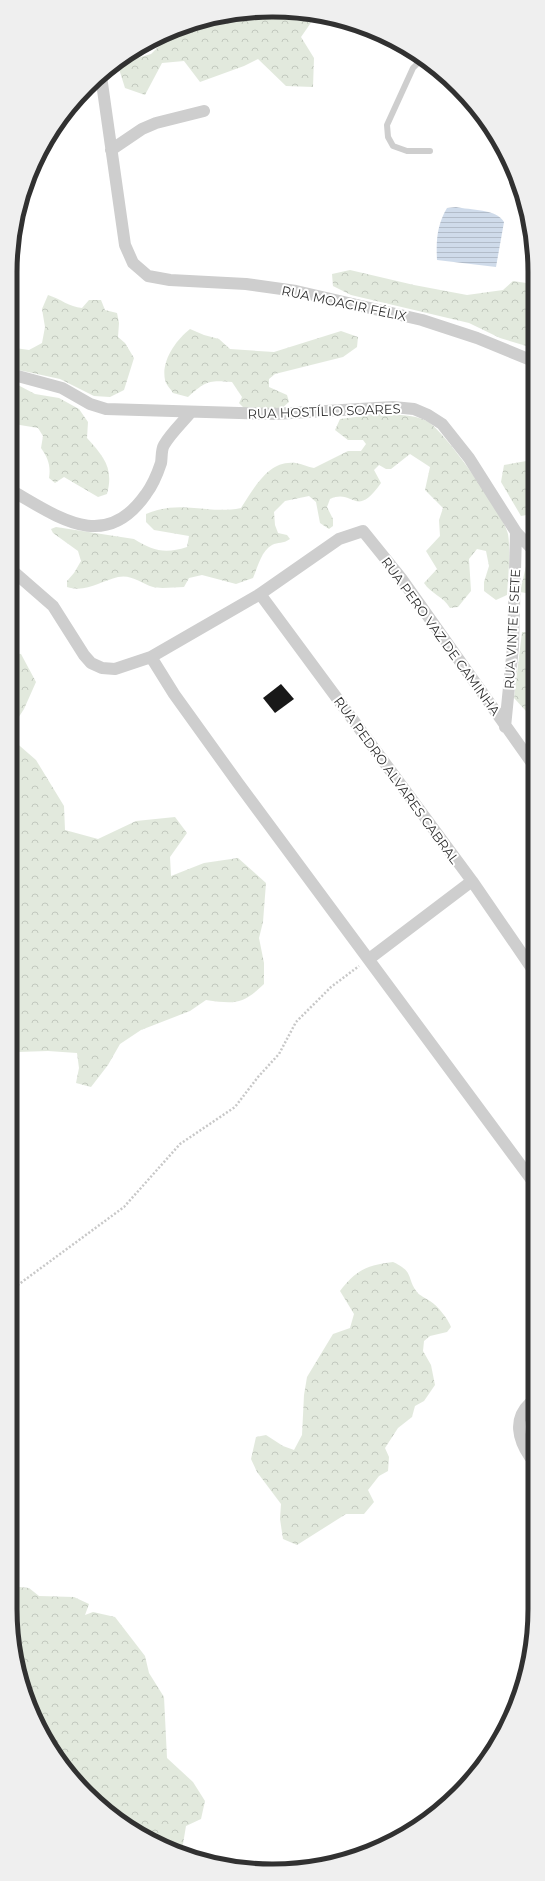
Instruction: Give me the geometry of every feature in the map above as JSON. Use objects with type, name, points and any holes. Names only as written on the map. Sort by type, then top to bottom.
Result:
[{"type":"street","points":[[102,82],[111,150],[142,129],[156,123],[204,111]]},
{"type":"street","name":"RUA MOACIR FÉLIX","points":[[111,150],[125,245],[133,263],[148,276],[170,280],[246,284],[296,291],[422,320],[477,338],[528,359]]},
{"type":"street","name":"RUA HOSTÍLIO SOARES","points":[[17,376],[62,388],[90,404],[101,408],[275,414],[393,407],[414,408],[442,424],[469,458],[516,532],[528,545]]},
{"type":"street","points":[[17,494],[64,520],[94,527],[115,523],[129,513],[147,493],[160,464],[163,446],[191,412]]},
{"type":"street","name":"RUA PERO VAZ DE CAMINHA","points":[[260,594],[339,539],[363,531],[401,578],[528,758]]},
{"type":"street","name":"RUA VINTE E SETE","points":[[505,727],[513,647],[516,532]]},
{"type":"street","points":[[17,575],[53,606],[84,655],[91,663],[102,668],[115,669],[151,657],[260,594]]},
{"type":"street","name":"RUA PEDRO ALVARES CABRAL","points":[[260,594],[472,881],[528,963]]},
{"type":"street","points":[[151,657],[174,694],[238,783],[528,1175]]},
{"type":"street","points":[[369,959],[472,881]]},
{"type":"street","points":[[528,1405],[523,1410],[519,1418],[519,1431],[522,1442],[528,1453]]},
{"type":"lane","points":[[418,63],[413,68],[387,125],[388,137],[393,146],[407,151],[430,151]]},
{"type":"path","points":[[17,1286],[124,1207],[180,1144],[235,1107],[258,1077],[279,1054],[296,1022],[331,987],[369,959]]},
{"type":"green space","points":[[272,17],[313,20],[301,37],[314,58],[313,87],[286,86],[258,59],[244,66],[200,82],[184,61],[162,63],[145,95],[125,88],[119,69],[131,60],[151,54],[164,41],[190,31],[223,22],[239,19]]},
{"type":"green space","points":[[350,270],[414,285],[467,295],[503,290],[513,281],[528,283],[528,346],[500,338],[469,323],[351,295],[333,286],[332,274]]},
{"type":"green space","points":[[48,295],[73,306],[82,308],[89,300],[101,300],[105,310],[117,313],[119,323],[118,337],[125,343],[134,358],[124,390],[110,397],[94,396],[60,379],[17,370],[17,348],[29,350],[42,343],[45,327],[42,309]]},
{"type":"green space","points":[[190,329],[219,339],[230,349],[274,352],[341,331],[358,337],[357,347],[343,357],[275,374],[269,379],[269,387],[287,395],[289,402],[282,408],[244,408],[239,403],[242,397],[232,382],[218,381],[208,383],[188,397],[173,393],[167,385],[164,373],[167,358],[175,345]]},
{"type":"green space","points":[[17,385],[35,394],[59,398],[79,409],[88,422],[87,438],[103,457],[106,463],[109,477],[107,494],[98,497],[64,477],[55,483],[49,478],[50,470],[48,462],[41,448],[43,436],[38,428],[17,424]]},
{"type":"green space","points":[[379,414],[410,416],[427,421],[446,440],[485,492],[504,524],[508,534],[509,557],[507,595],[496,600],[484,591],[484,582],[489,566],[486,551],[477,549],[469,559],[471,591],[458,607],[450,608],[424,583],[437,569],[426,551],[440,536],[439,520],[443,508],[425,490],[430,467],[410,454],[391,469],[386,469],[379,465],[374,470],[381,483],[365,500],[355,501],[344,497],[330,499],[327,507],[333,519],[333,526],[329,529],[320,523],[316,502],[309,496],[285,501],[274,512],[275,525],[278,533],[287,535],[290,539],[285,542],[274,544],[265,551],[253,578],[236,584],[202,575],[189,578],[184,587],[160,588],[153,587],[132,578],[123,576],[87,588],[81,589],[67,587],[67,581],[81,561],[78,551],[53,533],[51,529],[56,527],[134,539],[153,549],[166,551],[187,547],[189,536],[154,530],[146,522],[146,514],[159,510],[183,507],[217,510],[241,508],[263,477],[277,466],[286,463],[296,463],[314,468],[348,451],[361,451],[366,444],[363,440],[348,440],[335,430],[340,419]]},
{"type":"green space","points":[[528,461],[528,515],[521,516],[501,482],[504,465]]},
{"type":"green space","points":[[528,565],[528,593],[520,592],[526,566]]},
{"type":"green space","points":[[522,632],[528,632],[528,714],[514,698]]},
{"type":"green space","points":[[17,654],[21,654],[36,682],[24,709],[17,720]]},
{"type":"green space","points":[[17,743],[36,760],[64,806],[65,830],[98,839],[136,821],[175,817],[187,833],[170,857],[171,876],[204,863],[238,858],[266,883],[263,922],[259,938],[264,963],[264,984],[250,996],[231,1002],[206,1000],[190,1011],[141,1030],[120,1044],[108,1065],[91,1087],[76,1083],[79,1068],[77,1053],[48,1051],[17,1052]]},
{"type":"green space","points":[[393,1262],[407,1272],[417,1292],[436,1306],[450,1324],[451,1327],[447,1332],[430,1336],[424,1341],[423,1351],[431,1365],[435,1385],[424,1401],[415,1406],[412,1417],[398,1428],[385,1448],[389,1457],[388,1471],[379,1476],[368,1490],[374,1502],[364,1514],[346,1514],[297,1545],[283,1539],[280,1519],[281,1504],[257,1472],[251,1459],[256,1437],[266,1435],[283,1446],[294,1450],[302,1435],[304,1395],[307,1377],[333,1334],[350,1328],[354,1314],[340,1291],[357,1273],[369,1267]]},
{"type":"green space","points":[[17,1587],[29,1588],[39,1596],[74,1597],[89,1604],[85,1615],[93,1612],[115,1617],[145,1656],[149,1673],[164,1697],[167,1758],[193,1782],[205,1801],[201,1819],[186,1826],[182,1847],[159,1838],[117,1811],[104,1801],[80,1777],[60,1750],[43,1722],[26,1675],[19,1642]]},
{"type":"water","points":[[456,207],[489,212],[501,218],[504,222],[496,267],[437,260],[437,239],[441,220],[447,208]]},
{"type":"building","points":[[281,684],[294,699],[275,713],[263,698]]}]
